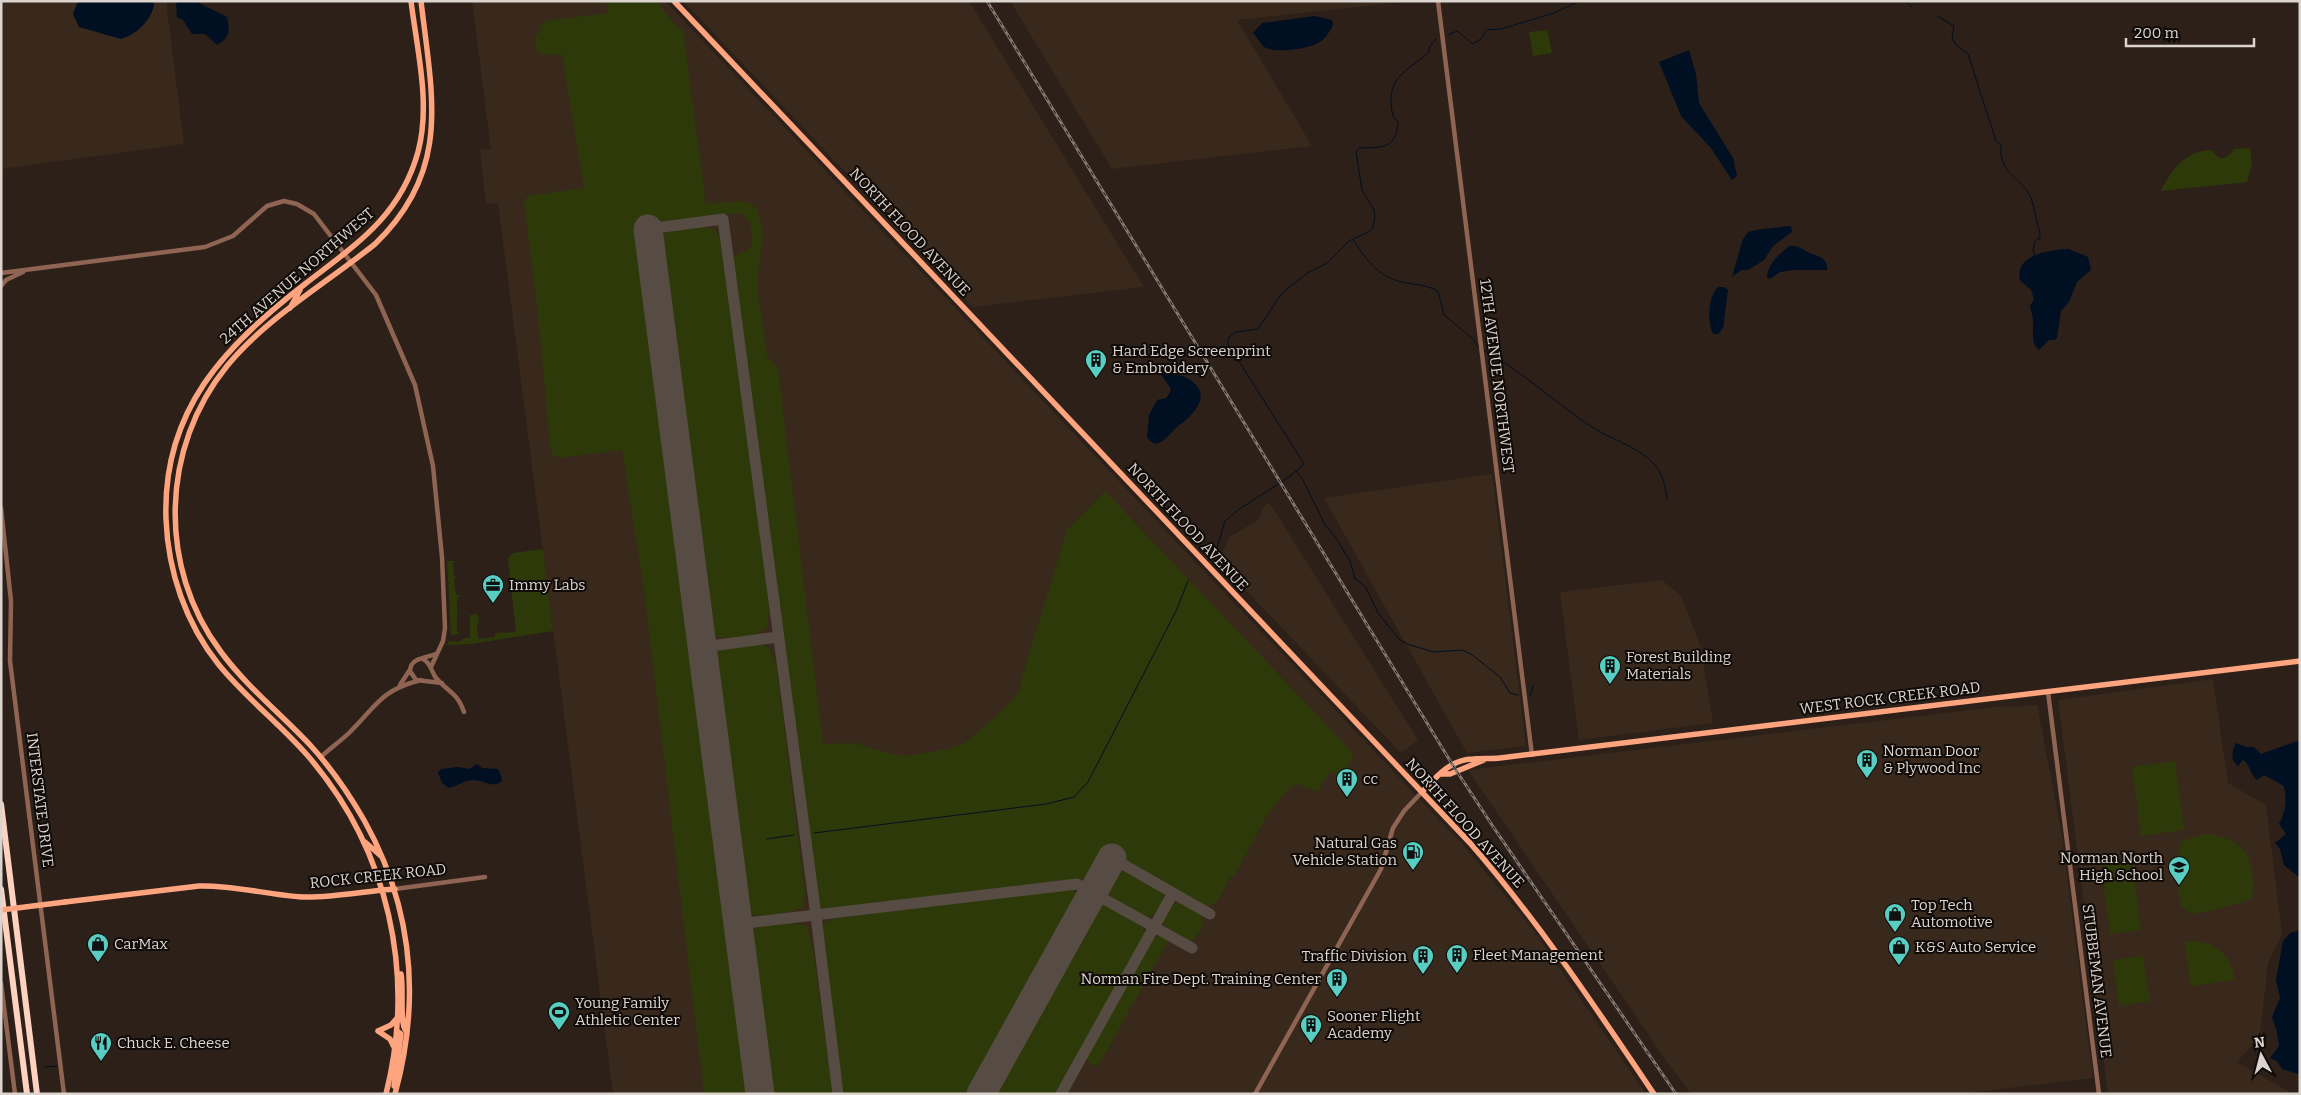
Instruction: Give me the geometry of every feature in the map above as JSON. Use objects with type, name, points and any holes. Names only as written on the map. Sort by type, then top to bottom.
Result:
[{"type":"highway","points":[[1,804],[37,1094]]},
{"type":"highway","points":[[1,889],[27,1094]]},
{"type":"main road","name":"24TH AVENUE NORTHWEST","points":[[386,1094],[395,1050],[398,1017],[397,960],[383,890],[363,840],[342,802],[318,768],[232,679],[204,644],[190,618],[176,584],[167,536],[166,499],[171,461],[180,430],[192,403],[210,374],[230,349],[302,286],[345,254],[376,227],[392,207],[407,182],[417,155],[422,128],[423,105],[411,1]]},
{"type":"main road","name":"24TH AVENUE NORTHWEST","points":[[395,1094],[406,1031],[407,948],[395,889],[383,857],[349,796],[320,757],[230,663],[208,633],[189,593],[180,563],[176,535],[178,478],[185,445],[198,410],[216,380],[237,355],[288,311],[387,233],[411,201],[429,153],[433,112],[421,1]]},
{"type":"main road","name":"NORTH FLOOD AVENUE","points":[[674,1],[1470,844],[1526,909],[1654,1094]]},
{"type":"main road","points":[[288,311],[302,286]]},
{"type":"main road","name":"WEST ROCK CREEK ROAD","points":[[1422,792],[1442,774],[1446,767],[1474,758],[1484,760],[1532,755],[2300,661]]},
{"type":"main road","points":[[363,840],[383,857]]},
{"type":"main road","name":"ROCK CREEK ROAD","points":[[1,910],[199,886],[219,885],[302,897],[337,896],[395,889]]},
{"type":"main road","points":[[397,960],[403,984],[402,1024],[406,1031]]},
{"type":"main road","points":[[378,1031],[391,1025],[398,1017]]},
{"type":"main road","points":[[378,1031],[397,1031],[401,1034],[394,1077],[395,1094]]},
{"type":"main road","points":[[378,1031],[390,1039],[395,1050]]},
{"type":"street","name":"12TH AVENUE NORTHWEST","points":[[1438,1],[1532,755]]},
{"type":"street","points":[[1,273],[205,248],[233,236],[267,206],[284,202],[297,204],[309,210],[376,294],[415,385],[423,412],[433,466],[442,557],[445,628],[443,641],[436,654],[429,676],[422,680],[399,686],[378,700],[351,731],[320,757]]},
{"type":"street","points":[[1,286],[15,275],[25,271]]},
{"type":"street","name":"INTERSTATE DRIVE","points":[[1,508],[11,601],[10,660],[64,1094]]},
{"type":"street","points":[[399,686],[413,662],[436,654]]},
{"type":"street","points":[[421,659],[427,661],[442,683],[454,692],[464,712]]},
{"type":"street","points":[[409,670],[412,677],[442,683]]},
{"type":"street","name":"STUBBEMAN AVENUE","points":[[2048,692],[2099,1094]]},
{"type":"street","points":[[1256,1094],[1381,870],[1393,828],[1404,811],[1422,792]]},
{"type":"street","name":"ROCK CREEK ROAD","points":[[395,889],[485,877]]},
{"type":"street","points":[[1,983],[15,1094]]},
{"type":"shaded area","points":[[1,1],[166,1],[184,144],[1,169]]},
{"type":"shaded area","points":[[472,1],[665,1],[1463,845],[1532,928],[1646,1094],[613,1094],[498,203],[486,204],[480,150],[491,149]]},
{"type":"shaded area","points":[[683,1],[969,1],[1144,287],[973,307]]},
{"type":"shaded area","points":[[1010,1],[1410,1],[1237,20],[1312,146],[1112,169]]},
{"type":"shaded area","points":[[1492,474],[1526,746],[1467,753],[1324,498]]},
{"type":"shaded area","points":[[1269,502],[1418,740],[1401,753],[1218,561],[1230,537],[1259,519],[1264,506]]},
{"type":"shaded area","points":[[1662,580],[1681,596],[1700,645],[1713,723],[1579,740],[1560,592]]},
{"type":"shaded area","name":"Norman North High School","points":[[2213,679],[2228,783],[2266,805],[2282,934],[2268,963],[2260,1036],[2237,1062],[2293,1094],[2108,1094],[2058,700]]},
{"type":"shaded area","points":[[2037,705],[2062,835],[2093,1078],[1960,1094],[1691,1094],[1667,1062],[1468,770],[2004,706]]},
{"type":"green space","points":[[606,1],[656,1],[677,27],[683,30],[706,204],[741,201],[752,204],[758,211],[763,234],[757,284],[767,356],[778,369],[823,744],[855,743],[883,752],[907,756],[948,749],[966,742],[1007,706],[1020,691],[1021,680],[1067,530],[1105,491],[1354,754],[1342,778],[1330,771],[1318,792],[1297,784],[1285,792],[1269,812],[1234,876],[1231,876],[1217,902],[1210,906],[1202,905],[1106,851],[1092,876],[1084,879],[827,910],[820,908],[815,902],[733,259],[736,255],[749,248],[752,239],[751,228],[746,218],[739,213],[638,226],[749,1094],[704,1094],[644,590],[622,450],[559,458],[552,454],[550,444],[537,306],[524,202],[527,196],[584,188],[562,54],[547,55],[535,50],[536,36],[545,21],[608,13]]},
{"type":"green space","points":[[1547,30],[1552,53],[1533,56],[1529,32]]},
{"type":"green space","points":[[2250,148],[2252,165],[2247,182],[2161,191],[2180,163],[2194,153],[2212,150],[2217,156],[2223,158],[2234,149]]},
{"type":"green space","points":[[702,227],[715,229],[722,243],[767,576],[769,611],[767,628],[755,634],[740,637],[724,638],[710,636],[659,238],[669,231]]},
{"type":"green space","points":[[543,549],[553,631],[471,644],[447,645],[449,641],[459,642],[464,638],[470,638],[470,615],[478,614],[478,639],[495,637],[495,633],[516,632],[508,559],[513,553]]},
{"type":"green space","points":[[447,561],[456,561],[453,563],[454,576],[458,576],[454,578],[456,595],[460,595],[457,598],[457,613],[460,614],[457,615],[457,632],[461,633],[451,636]]},
{"type":"green space","points":[[761,644],[769,648],[776,662],[805,893],[803,907],[782,914],[767,916],[745,913],[712,654],[725,648]]},
{"type":"green space","points":[[2175,761],[2184,830],[2141,836],[2132,767]]},
{"type":"green space","points":[[2209,834],[2233,842],[2247,855],[2253,874],[2252,899],[2211,911],[2190,914],[2181,906],[2177,881],[2180,842],[2199,835]]},
{"type":"green space","points":[[2132,861],[2141,930],[2110,934],[2101,865]]},
{"type":"green space","points":[[1124,871],[1162,893],[1163,902],[1156,914],[1148,917],[1143,916],[1110,896],[1109,884],[1113,876]]},
{"type":"green space","points":[[1065,889],[1074,890],[1078,900],[969,1094],[841,1094],[824,966],[822,938],[824,923],[838,917],[864,913]]},
{"type":"green space","points":[[1180,902],[1201,913],[1203,921],[1201,929],[1190,942],[1164,925],[1164,919],[1172,904]]},
{"type":"green space","points":[[1102,905],[1113,908],[1134,920],[1144,930],[1145,935],[1056,1094],[992,1094],[1096,908]]},
{"type":"green space","points":[[791,923],[806,926],[812,943],[833,1094],[769,1094],[748,932],[761,927]]},
{"type":"green space","points":[[1158,936],[1168,941],[1098,1067],[1088,1062],[1086,1056],[1149,944]]},
{"type":"green space","points":[[2193,941],[2209,944],[2222,952],[2230,965],[2235,980],[2193,986],[2190,984],[2185,942]]},
{"type":"green space","points":[[2143,956],[2150,1001],[2119,1006],[2113,960]]},
{"type":"water","points":[[78,1],[153,1],[154,4],[147,21],[138,30],[121,39],[79,27],[73,14]]},
{"type":"water","points":[[176,1],[195,1],[227,17],[229,30],[227,36],[217,45],[205,34],[192,34],[183,20],[177,17]]},
{"type":"water","points":[[1315,16],[1332,20],[1333,25],[1323,40],[1307,47],[1292,50],[1266,48],[1253,33],[1262,23]]},
{"type":"water","points":[[1689,50],[1696,74],[1699,103],[1733,158],[1737,176],[1732,180],[1711,148],[1681,116],[1659,62]]},
{"type":"water","points":[[1791,226],[1792,232],[1773,246],[1764,260],[1748,270],[1741,270],[1732,277],[1743,239],[1748,232]]},
{"type":"water","points":[[1789,246],[1797,247],[1824,259],[1827,270],[1780,272],[1770,279],[1767,277],[1769,268]]},
{"type":"water","points":[[2069,249],[2088,257],[2091,270],[2077,282],[2069,302],[2061,311],[2057,338],[2049,340],[2039,350],[2034,344],[2033,337],[2033,320],[2030,306],[2034,299],[2031,290],[2020,280],[2020,271],[2028,259],[2036,255],[2044,252]]},
{"type":"water","points":[[1718,287],[1724,287],[1728,290],[1723,328],[1718,334],[1713,334],[1710,323],[1710,303]]},
{"type":"water","points":[[1163,370],[1185,377],[1194,383],[1199,389],[1201,396],[1200,402],[1191,415],[1164,440],[1154,444],[1147,438],[1149,415],[1157,400],[1166,398],[1171,391],[1162,376]]},
{"type":"water","points":[[2297,741],[2300,742],[2300,878],[2284,865],[2280,849],[2275,843],[2286,834],[2279,824],[2285,806],[2284,786],[2264,775],[2257,780],[2243,760],[2238,766],[2235,764],[2232,755],[2236,743],[2246,747],[2254,747],[2261,754]]},
{"type":"water","points":[[477,764],[482,768],[498,769],[502,781],[492,784],[470,780],[449,788],[442,783],[438,773],[441,769],[458,767],[470,769]]},
{"type":"water","points":[[2300,930],[2300,1074],[2298,1074],[2282,1069],[2277,1061],[2270,1058],[2279,1046],[2272,1017],[2280,998],[2276,980],[2283,941],[2290,933]]},
{"type":"waterway","points":[[1448,35],[1457,31],[1473,44],[1482,38],[1486,30],[1501,29],[1551,14],[1580,1]]},
{"type":"waterway","points":[[1906,1],[1912,7]]},
{"type":"waterway","points":[[1937,16],[1954,26],[1952,38],[1956,45],[1968,54],[1996,141],[2001,145],[2003,163],[2031,198],[2040,233],[2040,238],[2035,241],[2033,250],[2035,256]]},
{"type":"waterway","points":[[1214,558],[1225,521],[1238,510],[1289,477],[1304,464],[1228,344],[1228,338],[1236,332],[1258,329],[1282,293],[1309,272],[1327,263],[1349,241],[1370,231],[1373,227],[1374,210],[1362,190],[1356,152],[1359,148],[1381,147],[1391,142],[1394,138],[1398,122],[1393,116],[1391,104],[1391,94],[1394,86],[1403,73],[1429,52],[1430,46],[1436,39]]},
{"type":"waterway","points":[[1353,240],[1370,262],[1386,276],[1438,291],[1444,315],[1473,339],[1479,348]]},
{"type":"waterway","points":[[1483,350],[1524,376],[1589,425],[1647,457],[1662,476],[1667,499]]},
{"type":"waterway","points":[[1296,471],[1302,478],[1325,525],[1334,535],[1350,561],[1355,579],[1365,586],[1378,613],[1399,639],[1407,644],[1434,652],[1462,650],[1471,654],[1500,677],[1510,693],[1518,695]]},
{"type":"waterway","points":[[814,833],[1046,804],[1074,797],[1088,782],[1176,611],[1188,581]]},
{"type":"waterway","points":[[1530,696],[1533,686]]},
{"type":"waterway","points":[[767,839],[794,835]]},
{"type":"waterway","points":[[45,1067],[57,1066]]},
{"type":"taxiway","points":[[648,229],[723,219],[838,1094]]},
{"type":"taxiway","points":[[703,647],[778,637]]},
{"type":"taxiway","points":[[1061,1094],[1173,893],[1112,858]]},
{"type":"taxiway","points":[[738,924],[1077,884],[1192,948]]},
{"type":"taxiway","points":[[1173,893],[1210,914]]},
{"type":"runway","points":[[648,229],[760,1094]]},
{"type":"runway","points":[[981,1094],[1112,858]]},
{"type":"railway","points":[[987,1],[1452,764],[1676,1094]]},
{"type":"place","name":"Hard Edge Screenprint & Embroidery","points":[[1096,379]]},
{"type":"place","name":"Immy Labs","points":[[493,604]]},
{"type":"place","name":"Forest Building Materials","points":[[1610,685]]},
{"type":"place","name":"Norman Door & Plywood Inc","points":[[1867,779]]},
{"type":"place","name":"cc","points":[[1347,798]]},
{"type":"place","name":"Natural Gas Vehicle Station","points":[[1413,871]]},
{"type":"place","name":"Norman North High School","points":[[2179,886]]},
{"type":"place","name":"Top Tech Automotive","points":[[1895,933]]},
{"type":"place","name":"CarMax","points":[[98,963]]},
{"type":"place","name":"K&S Auto Service","points":[[1899,966]]},
{"type":"place","name":"Fleet Management","points":[[1457,974]]},
{"type":"place","name":"Traffic Division","points":[[1423,975]]},
{"type":"place","name":"Norman Fire Dept. Training Center","points":[[1337,998]]},
{"type":"place","name":"Young Family Athletic Center","points":[[559,1031]]},
{"type":"place","name":"Sooner Flight Academy","points":[[1311,1044]]},
{"type":"place","name":"Chuck E. Cheese","points":[[101,1062]]}]
